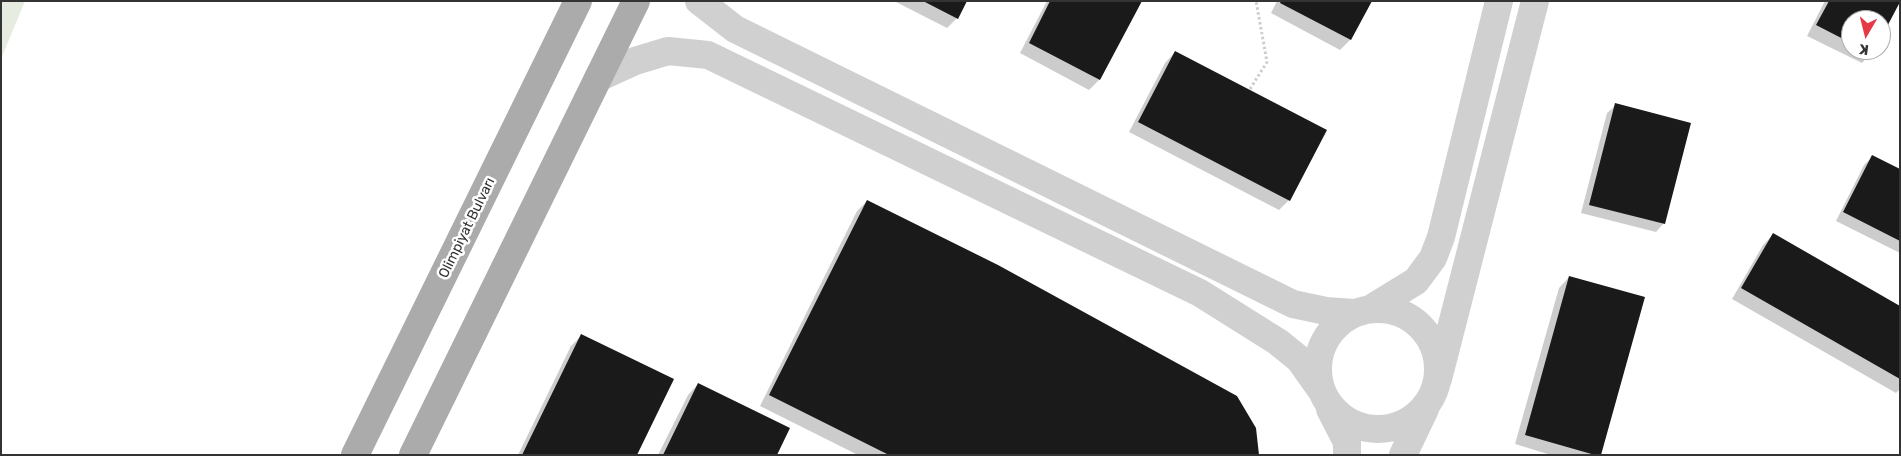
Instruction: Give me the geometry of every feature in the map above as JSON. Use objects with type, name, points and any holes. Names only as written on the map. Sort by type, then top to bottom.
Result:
[{"type":"main road","name":"Olimpiyat Bulvarı","points":[[355,455],[578,1]]},
{"type":"main road","points":[[413,455],[636,1]]},
{"type":"street","points":[[699,1],[735,29],[1293,304],[1326,311],[1391,310],[1408,317],[1422,328],[1433,344],[1438,361],[1438,379]]},
{"type":"street","points":[[1347,455],[1347,442],[1325,398],[1317,372],[1319,354],[1326,336],[1338,322],[1363,311],[1416,281],[1433,258],[1440,237],[1499,1]]},
{"type":"street","points":[[1403,455],[1432,396],[1438,379],[1535,1]]},
{"type":"street","points":[[598,78],[634,61],[668,51],[708,55],[1200,293],[1278,342],[1299,359],[1325,398],[1342,418],[1350,422],[1359,426],[1377,429],[1395,427],[1412,419],[1426,406]]},
{"type":"path","points":[[1250,90],[1267,62],[1256,1]]},
{"type":"shaded area","points":[[1,1],[25,1],[1,59]]},
{"type":"building","points":[[923,1],[967,1],[958,19]]},
{"type":"building","points":[[1050,1],[1142,1],[1100,80],[1029,43]]},
{"type":"building","points":[[1281,1],[1372,1],[1351,40],[1280,3]]},
{"type":"building","points":[[1829,1],[1900,1],[1891,19],[1891,10],[1841,10],[1841,38],[1816,25]]},
{"type":"building","points":[[1175,51],[1327,130],[1290,201],[1138,122]]},
{"type":"building","points":[[1615,103],[1691,123],[1665,224],[1589,205]]},
{"type":"building","points":[[1872,155],[1900,169],[1900,241],[1843,212]]},
{"type":"building","points":[[867,200],[998,265],[1237,396],[1256,428],[1259,455],[889,455],[769,395]]},
{"type":"building","points":[[1773,233],[1900,306],[1900,379],[1741,288]]},
{"type":"building","points":[[1569,276],[1645,297],[1601,455],[1595,455],[1525,435]]},
{"type":"building","points":[[581,334],[674,379],[637,455],[522,455]]},
{"type":"building","points":[[698,383],[790,428],[777,455],[663,455]]}]
